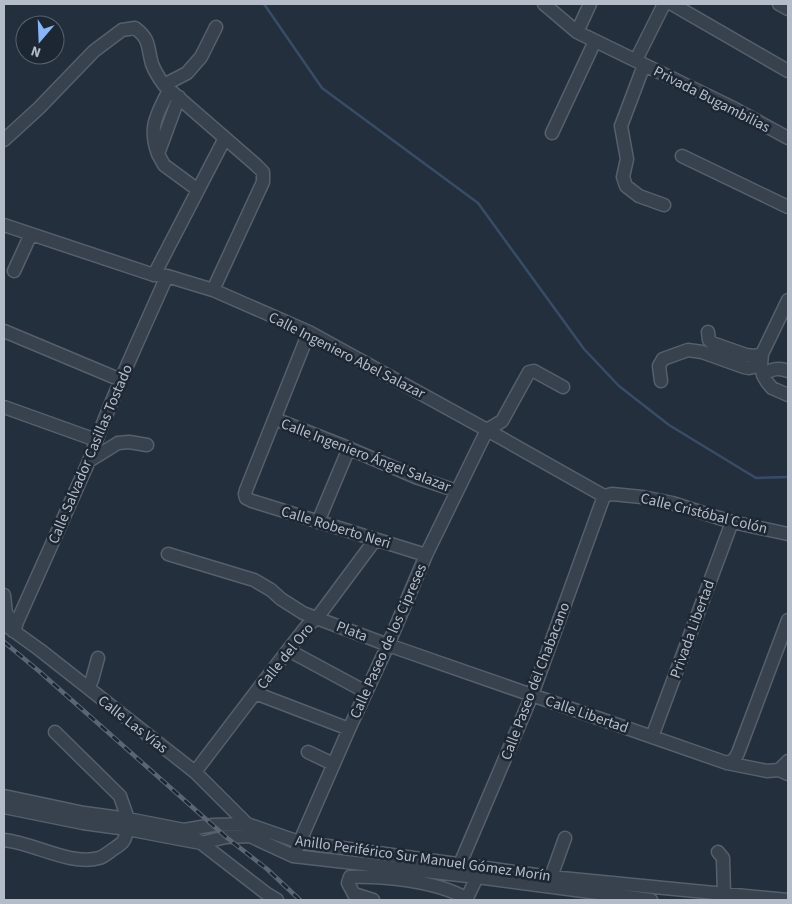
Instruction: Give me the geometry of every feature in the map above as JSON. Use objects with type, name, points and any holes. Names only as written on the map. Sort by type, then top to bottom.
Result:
[{"type":"street","name":"Privada Bugambilias","points":[[544,4],[577,32],[735,109],[788,138]]},
{"type":"street","points":[[577,32],[590,4]]},
{"type":"street","points":[[664,4],[640,62],[621,126],[627,158],[623,177],[626,186],[639,196],[664,206]]},
{"type":"street","points":[[672,4],[788,71]]},
{"type":"street","points":[[779,4],[788,9]]},
{"type":"street","points":[[198,190],[164,165],[158,154],[171,91],[201,57],[216,27]]},
{"type":"street","points":[[4,140],[39,108],[94,51],[122,30],[135,28],[144,34],[156,74],[171,91],[262,172],[263,182],[214,290]]},
{"type":"street","points":[[552,133],[596,41]]},
{"type":"street","name":"Calle Salvador Casillas Tostado","points":[[11,627],[89,461],[161,276],[198,190],[225,138]]},
{"type":"street","points":[[682,156],[788,207]]},
{"type":"street","name":"Calle Ingeniero Abel Salazar","points":[[4,225],[161,276],[214,290],[309,332],[487,430]]},
{"type":"street","points":[[14,271],[31,234]]},
{"type":"street","points":[[788,300],[762,365],[767,382],[772,388],[788,395]]},
{"type":"street","points":[[4,331],[121,380]]},
{"type":"street","points":[[275,420],[309,332]]},
{"type":"street","points":[[708,332],[709,340],[712,343],[755,356],[762,365],[770,370],[777,368],[788,370]]},
{"type":"street","points":[[661,381],[660,366],[663,359],[688,350],[702,352],[744,367],[749,368],[762,365]]},
{"type":"street","points":[[563,387],[534,372],[529,372],[502,420],[487,430],[604,496]]},
{"type":"street","points":[[4,408],[96,440]]},
{"type":"street","name":"Calle Ingeniero Ángel Salazar","points":[[275,420],[349,448],[418,478],[457,491]]},
{"type":"street","name":"Calle Roberto Neri","points":[[275,420],[246,490],[246,498],[426,555]]},
{"type":"street","name":"Calle Paseo de los Cipreses","points":[[293,856],[388,645],[426,555],[487,430]]},
{"type":"street","points":[[89,461],[118,443],[129,442],[147,445]]},
{"type":"street","points":[[318,522],[349,448]]},
{"type":"street","name":"Calle Cristóbal Colón","points":[[604,496],[612,494],[642,497],[732,522],[788,534]]},
{"type":"street","name":"Calle Paseo del Chabacano","points":[[460,864],[532,695],[604,496]]},
{"type":"street","name":"Privada Libertad","points":[[652,737],[732,522]]},
{"type":"street","name":"Calle del Oro","points":[[195,772],[307,626],[317,618],[375,540]]},
{"type":"street","name":"Plata","points":[[168,554],[254,580],[271,590],[281,600],[303,613],[388,645]]},
{"type":"street","points":[[4,595],[6,613],[11,627]]},
{"type":"street","points":[[727,763],[734,760],[738,753],[788,620]]},
{"type":"street","name":"Calle Las Vías","points":[[11,627],[195,772],[249,830]]},
{"type":"street","name":"Calle Libertad","points":[[388,645],[727,763],[767,771],[783,772]]},
{"type":"street","points":[[288,650],[366,692]]},
{"type":"street","points":[[88,688],[98,658]]},
{"type":"street","points":[[255,693],[349,729]]},
{"type":"street","points":[[4,841],[17,842],[75,860],[100,858],[118,847],[125,840],[128,824],[120,796],[54,732]]},
{"type":"street","points":[[308,752],[333,764]]},
{"type":"street","points":[[783,772],[788,761]]},
{"type":"street","name":"Anillo Periférico Sur Manuel Gómez Morín","points":[[4,796],[84,813],[201,843],[249,830],[293,856],[477,878],[558,895],[650,900]]},
{"type":"street","name":"Anillo Periférico Sur Manuel Gómez Morín","points":[[4,807],[83,824],[128,824],[184,830],[213,826],[249,830],[299,842],[551,877],[788,900]]},
{"type":"street","points":[[184,830],[272,898]]},
{"type":"street","points":[[551,877],[565,838]]},
{"type":"street","points":[[718,852],[723,858],[724,894]]},
{"type":"street","points":[[373,900],[355,897],[348,883],[350,877],[418,882],[456,893],[467,900],[477,878]]},
{"type":"waterway","points":[[264,4],[322,88],[478,203],[584,349],[619,386],[669,425],[756,478],[788,477]]},
{"type":"railway","points":[[4,642],[226,837],[267,869],[300,900]]}]
